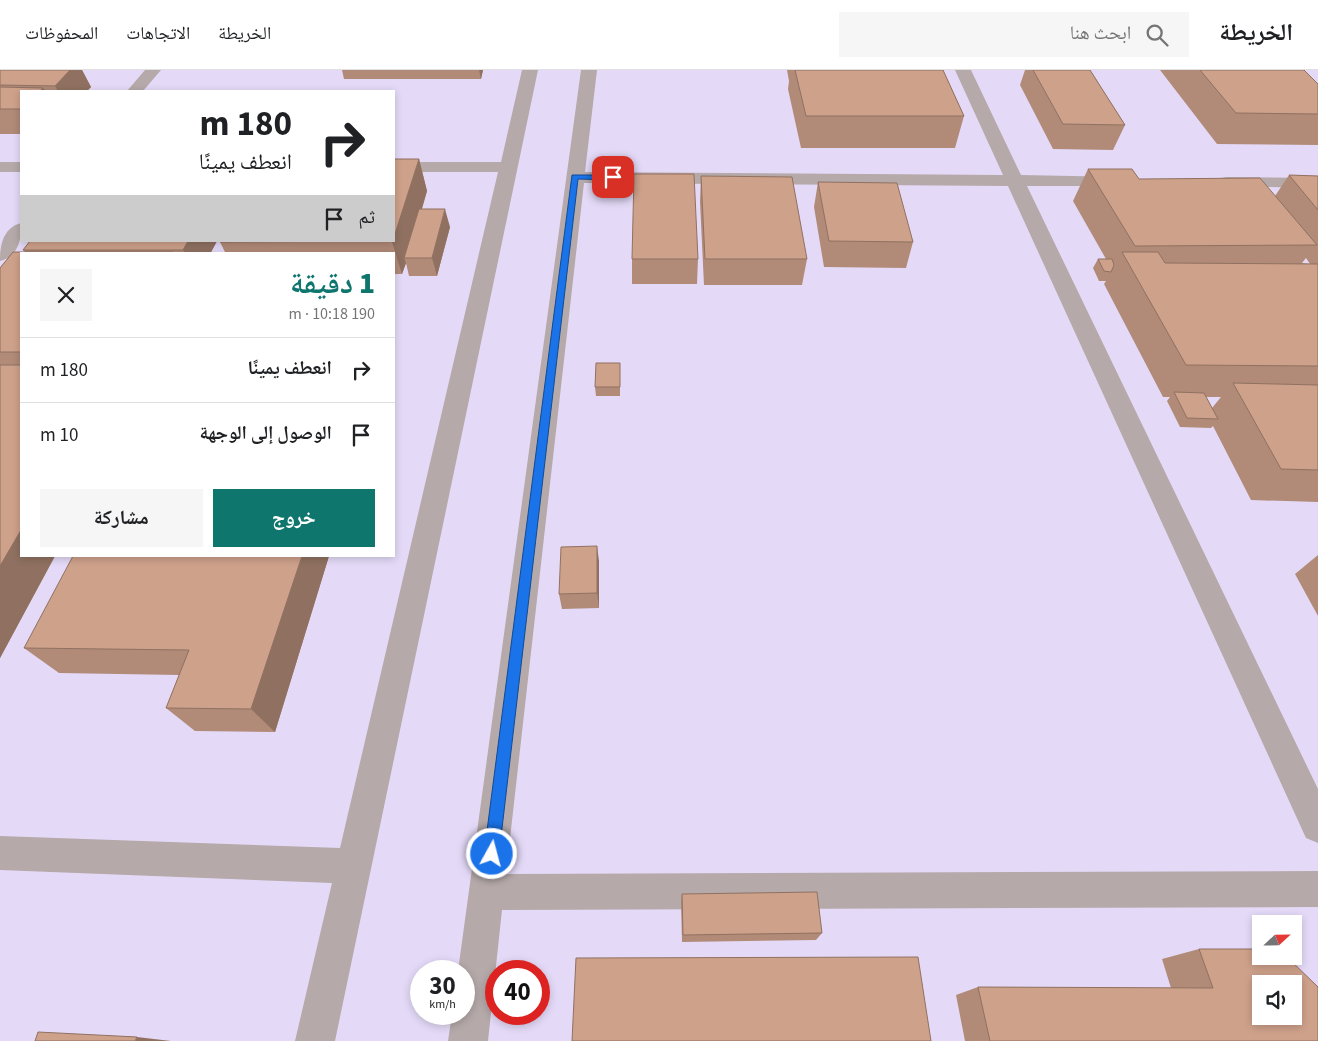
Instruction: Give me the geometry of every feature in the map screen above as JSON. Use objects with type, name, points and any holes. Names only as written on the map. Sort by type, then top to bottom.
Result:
[{"type":"street","points":[[136,90],[152,70]]},
{"type":"street","points":[[315,1041],[530,70]]},
{"type":"street","points":[[468,1041],[588,70]]},
{"type":"street","points":[[963,70],[1318,826]]},
{"type":"street","points":[[0,167],[20,167]]},
{"type":"street","points":[[395,167],[509,167]]},
{"type":"street","points":[[574,177],[1132,181]]},
{"type":"street","points":[[1210,182],[1318,182]]},
{"type":"street","points":[[0,255],[20,230]]},
{"type":"street","points":[[0,853],[354,866]]},
{"type":"street","points":[[487,892],[1318,889]]},
{"type":"shaded area","points":[[0,70],[1318,70],[1318,1041],[0,1041]]},
{"type":"building","points":[[0,70],[70,70],[55,86],[0,85]]},
{"type":"building","points":[[795,70],[943,70],[964,116],[806,116]]},
{"type":"building","points":[[1033,70],[1090,70],[1125,125],[1063,124]]},
{"type":"building","points":[[1200,70],[1304,70],[1318,84],[1318,114],[1236,113]]},
{"type":"building","points":[[0,87],[43,88],[41,90],[20,90],[20,109],[0,109]]},
{"type":"building","points":[[395,159],[419,159],[395,234]]},
{"type":"building","points":[[1088,169],[1132,169],[1139,179],[1260,178],[1317,245],[1135,246]]},
{"type":"building","points":[[634,174],[694,174],[698,259],[632,259]]},
{"type":"building","points":[[1289,175],[1318,176],[1318,210]]},
{"type":"building","points":[[701,176],[792,177],[807,259],[705,259]]},
{"type":"building","points":[[818,182],[897,183],[913,242],[829,241]]},
{"type":"building","points":[[419,209],[445,209],[432,258],[404,258]]},
{"type":"building","points":[[29,242],[187,242],[183,250],[23,250]]},
{"type":"building","points":[[13,252],[20,252],[20,352],[0,352],[0,268]]},
{"type":"building","points":[[1122,252],[1158,252],[1165,263],[1318,264],[1318,366],[1186,365]]},
{"type":"building","points":[[1098,259],[1112,259],[1114,265],[1111,272],[1104,271]]},
{"type":"building","points":[[596,363],[620,363],[620,387],[595,387]]},
{"type":"building","points":[[0,365],[20,365],[20,532],[0,566]]},
{"type":"building","points":[[1233,383],[1318,385],[1318,470],[1281,469]]},
{"type":"building","points":[[1174,392],[1204,393],[1218,419],[1187,418]]},
{"type":"building","points":[[597,546],[597,593],[559,594],[561,547]]},
{"type":"building","points":[[72,557],[302,557],[251,709],[166,708],[189,650],[24,648]]},
{"type":"building","points":[[817,892],[822,933],[683,935],[682,894]]},
{"type":"building","points":[[1199,949],[1252,949],[1252,965],[1295,965],[1318,987],[1318,1041],[990,1041],[978,987],[1213,988]]},
{"type":"building","points":[[918,957],[931,1041],[572,1041],[576,958]]},
{"type":"building","points":[[38,1032],[137,1037],[135,1041],[35,1041]]},
{"type":"route","points":[[492,854],[574,177],[613,177]]}]
